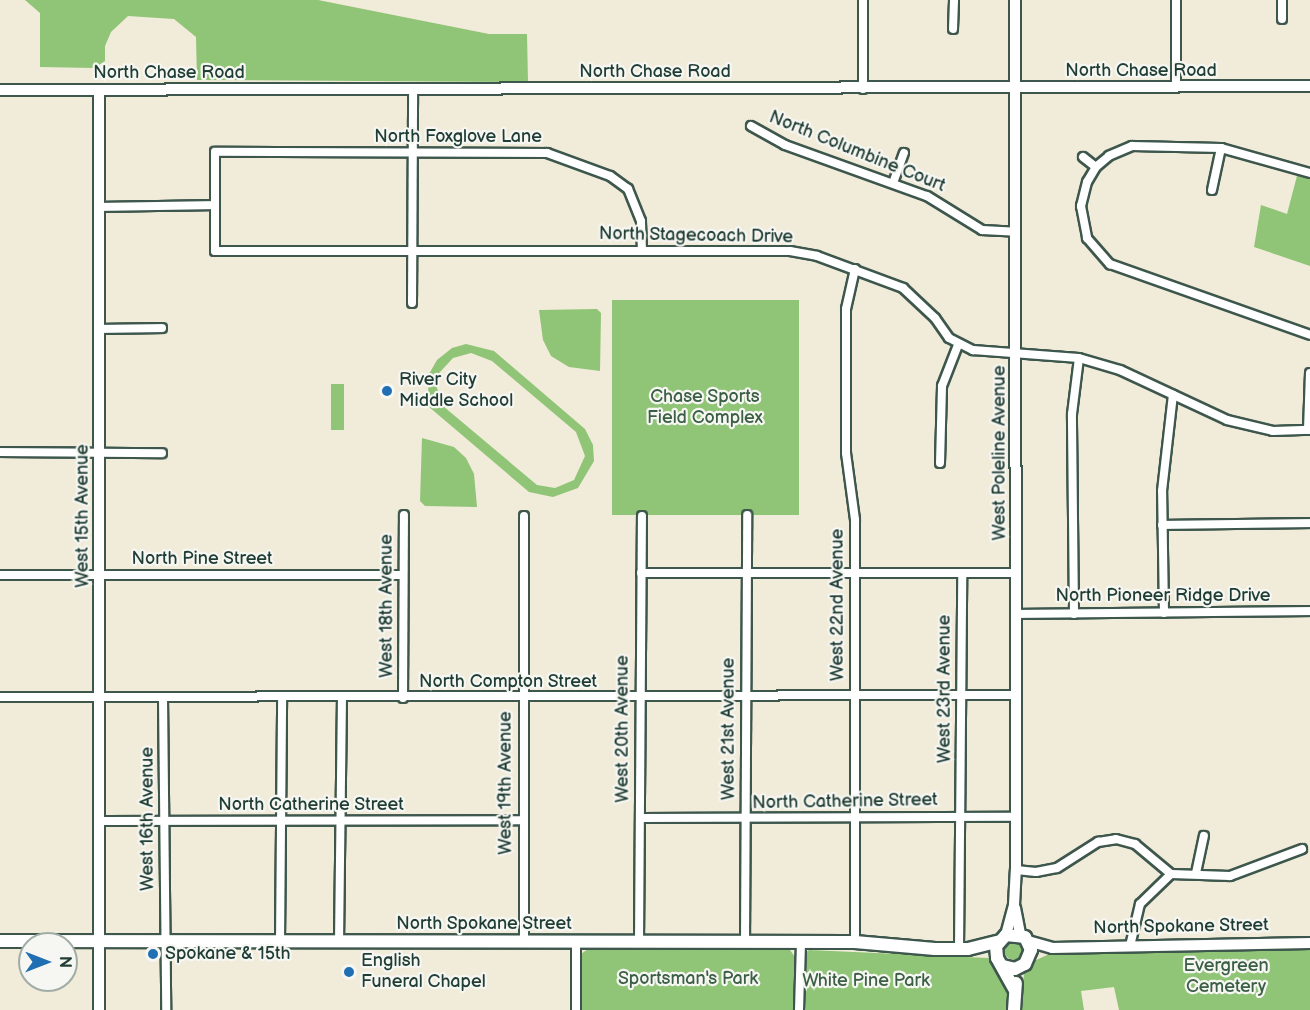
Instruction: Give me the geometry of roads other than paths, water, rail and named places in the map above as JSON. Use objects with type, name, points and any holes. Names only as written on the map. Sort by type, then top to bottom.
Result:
[{"type":"main road","name":"North Spokane Street","points":[[964,949],[1002,938],[1024,938]]},
{"type":"main road","points":[[1002,938],[1000,962],[1014,989]]},
{"type":"main road","points":[[1014,1010],[1014,989],[1025,963],[1024,938]]},
{"type":"main road","name":"North Spokane Street","points":[[0,941],[855,942],[964,949],[1000,962],[1025,963]]},
{"type":"street","points":[[863,0],[863,89]]},
{"type":"street","points":[[953,29],[954,0]]},
{"type":"street","name":"West Poleline Avenue","points":[[1002,938],[1014,905],[1016,870],[1015,0]]},
{"type":"street","points":[[1176,0],[1176,87]]},
{"type":"street","points":[[1282,0],[1282,19]]},
{"type":"street","name":"North Chase Road","points":[[0,90],[1310,86]]},
{"type":"street","points":[[412,303],[413,88]]},
{"type":"street","name":"West 15th Avenue","points":[[99,90],[99,1010]]},
{"type":"street","name":"North Columbine Court","points":[[751,126],[785,145],[893,183],[951,208],[982,230],[1016,232]]},
{"type":"street","points":[[1310,173],[1221,148],[1132,146],[1109,156],[1096,167],[1083,193],[1082,219],[1091,244],[1104,260],[1135,275],[1310,335]]},
{"type":"street","points":[[1212,190],[1221,148]]},
{"type":"street","name":"North Foxglove Lane","points":[[215,205],[215,152],[547,153],[610,177],[634,198],[642,251]]},
{"type":"street","points":[[893,183],[904,153]]},
{"type":"street","points":[[1083,157],[1096,167]]},
{"type":"street","points":[[100,207],[215,205]]},
{"type":"street","name":"North Stagecoach Drive","points":[[215,205],[215,251],[790,251],[855,269],[903,288],[958,345]]},
{"type":"street","name":"West 22nd Avenue","points":[[855,269],[846,309],[846,453],[855,504],[855,942]]},
{"type":"street","points":[[100,329],[162,328]]},
{"type":"street","points":[[940,463],[942,386],[958,345],[983,352],[1079,358],[1120,370],[1246,426],[1293,433],[1309,430],[1310,373]]},
{"type":"street","points":[[1074,614],[1072,414],[1079,358]]},
{"type":"street","points":[[1164,613],[1162,525],[1164,455],[1173,394]]},
{"type":"street","points":[[0,452],[162,453]]},
{"type":"street","name":"West 18th Avenue","points":[[403,698],[404,515]]},
{"type":"street","name":"West 21st Avenue","points":[[745,942],[747,515]]},
{"type":"street","name":"West 19th Avenue","points":[[524,516],[524,942]]},
{"type":"street","name":"West 20th Avenue","points":[[639,942],[642,516]]},
{"type":"street","points":[[1162,525],[1310,523]]},
{"type":"street","points":[[641,573],[1016,573]]},
{"type":"street","name":"West 23rd Avenue","points":[[962,574],[960,817],[964,949]]},
{"type":"street","name":"North Pine Street","points":[[0,575],[403,575]]},
{"type":"street","name":"North Pioneer Ridge Drive","points":[[1016,614],[1310,611]]},
{"type":"street","name":"North Compton Street","points":[[0,698],[1016,695]]},
{"type":"street","name":"West 16th Avenue","points":[[163,698],[166,1010]]},
{"type":"street","points":[[280,942],[282,698]]},
{"type":"street","points":[[339,942],[342,698]]},
{"type":"street","name":"North Catherine Street","points":[[640,818],[745,820],[1016,817]]},
{"type":"street","name":"North Catherine Street","points":[[100,820],[280,822],[523,819]]},
{"type":"street","points":[[1197,873],[1204,836]]},
{"type":"street","points":[[1016,870],[1036,872],[1057,868],[1098,842],[1116,839],[1135,844],[1171,873]]},
{"type":"street","points":[[1130,946],[1140,904],[1152,888],[1171,873],[1230,876],[1302,849]]},
{"type":"street","name":"West Poleline Avenue","points":[[1014,905],[1024,938]]},
{"type":"street","name":"North Spokane Street","points":[[1024,938],[1052,948],[1310,943]]},
{"type":"street","points":[[576,942],[576,1010]]},
{"type":"street","points":[[799,1010],[801,942]]},
{"type":"street","name":"North Spokane Street","points":[[1025,963],[1052,948]]},
{"type":"place","name":"River City Middle School","points":[[387,391]]},
{"type":"place","name":"Spokane & 15th","points":[[153,954]]},
{"type":"place","name":"English Funeral Chapel","points":[[349,972]]},
{"type":"park label","name":"Chase Sports Field Complex","points":[[705,408]]},
{"type":"park label","name":"Evergreen Cemetery","points":[[1226,977]]},
{"type":"park label","name":"Sportsman's Park","points":[[688,979]]},
{"type":"park label","name":"White Pine Park","points":[[866,981]]}]
